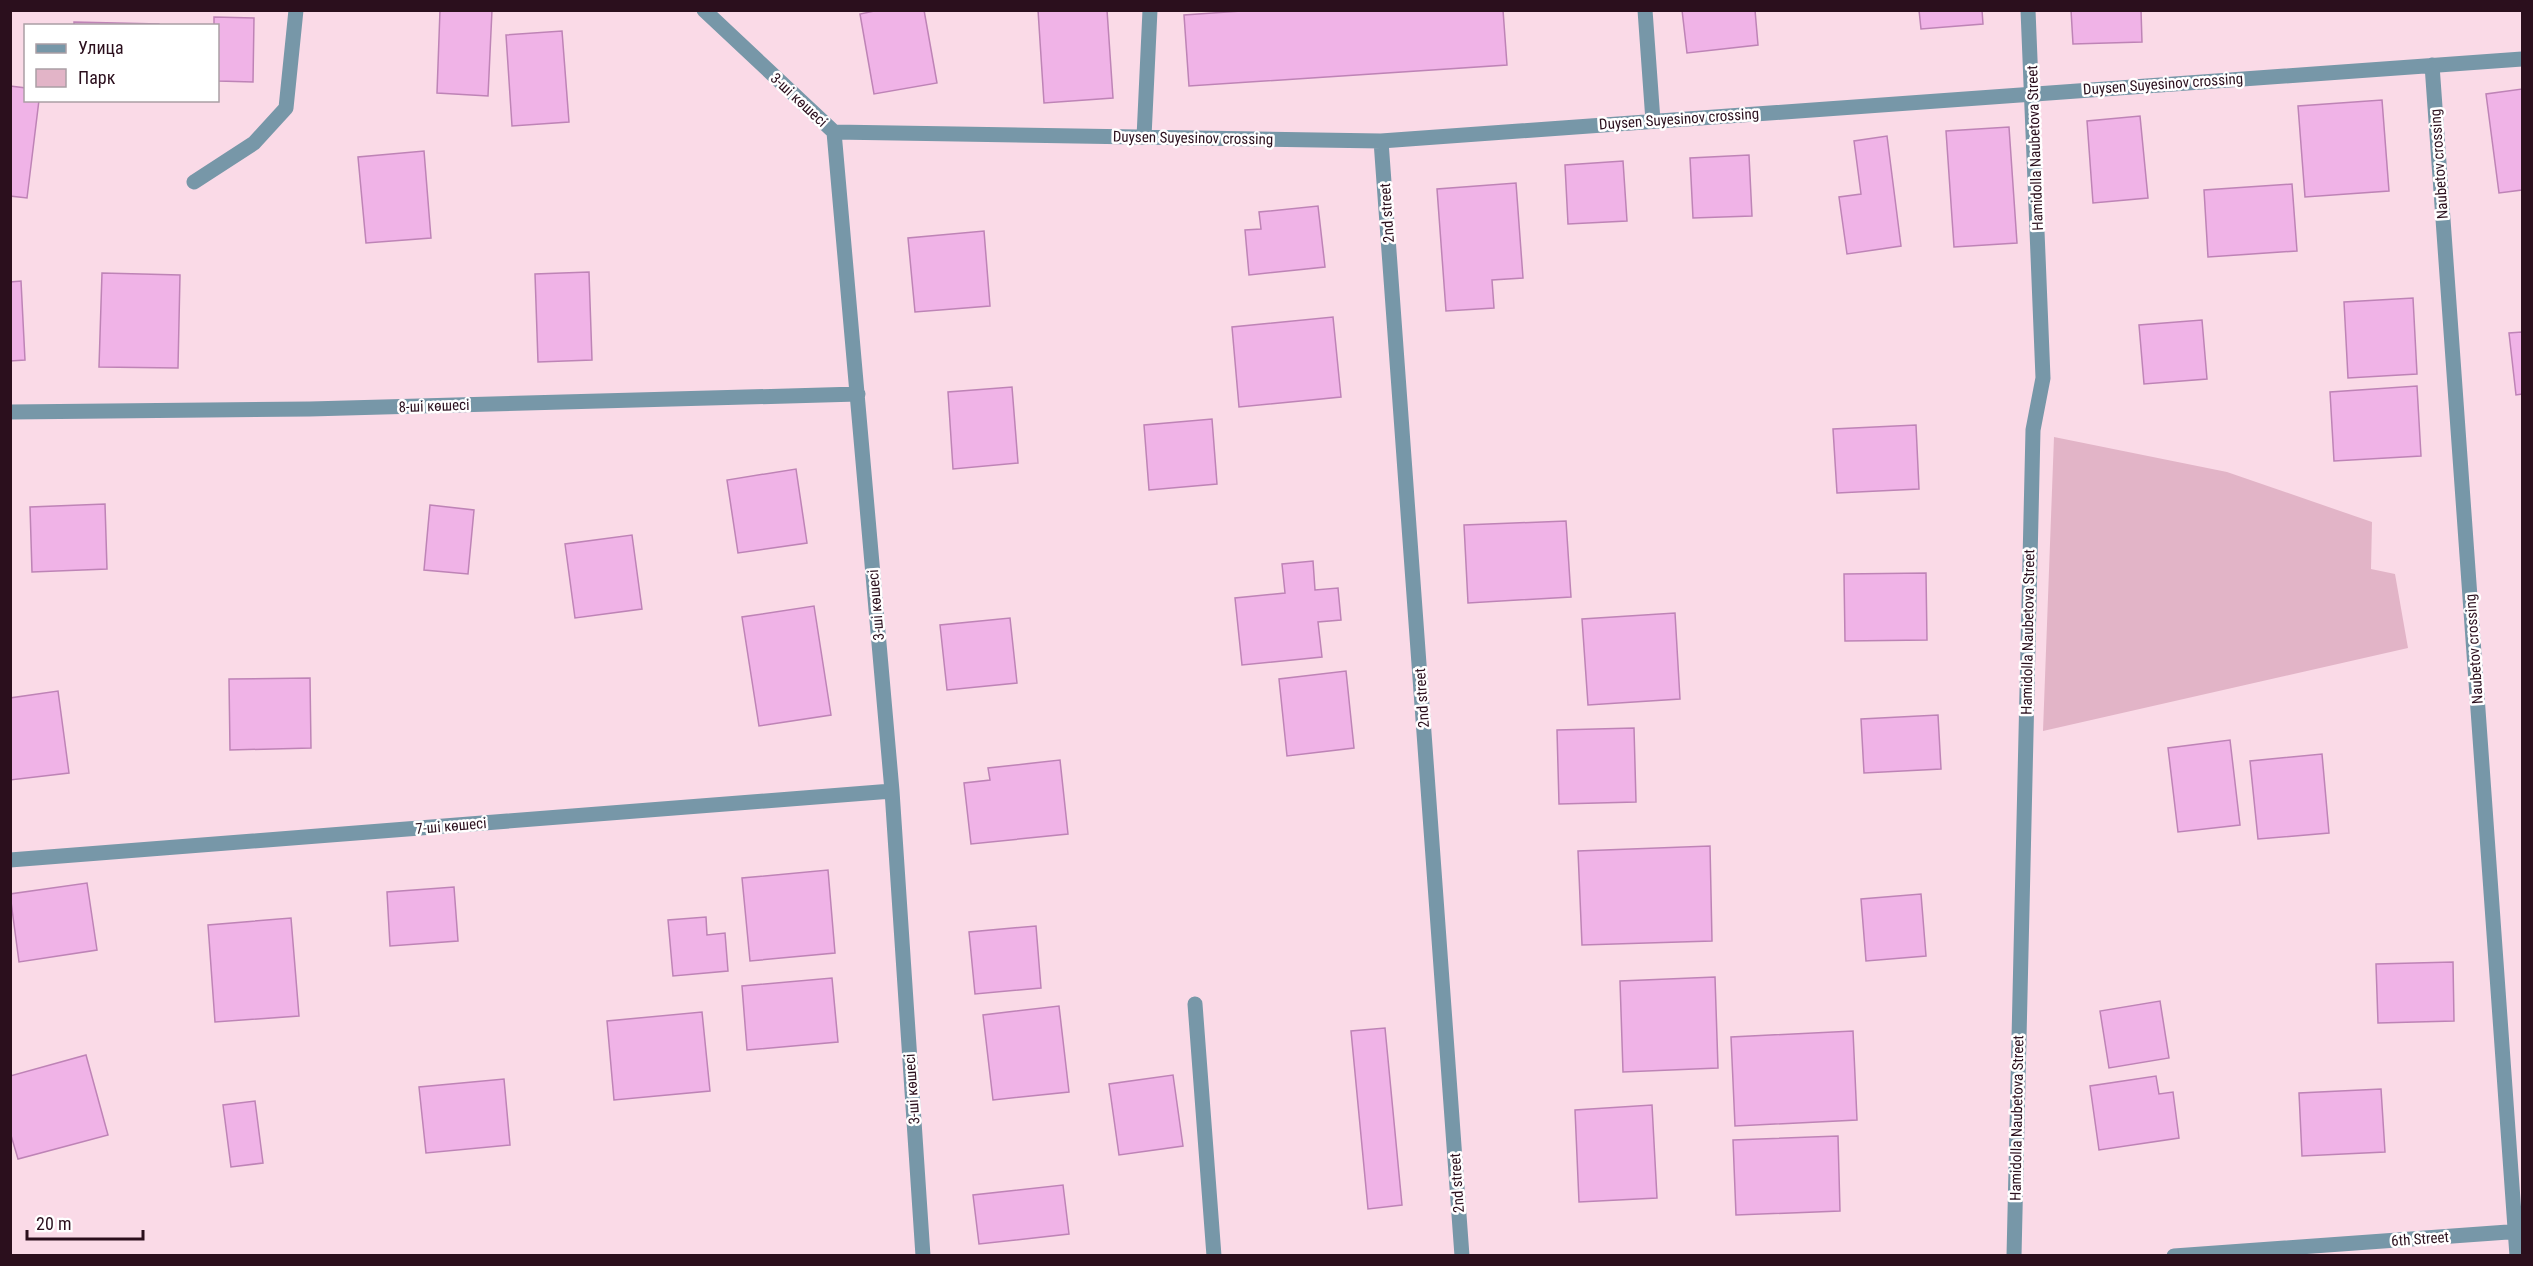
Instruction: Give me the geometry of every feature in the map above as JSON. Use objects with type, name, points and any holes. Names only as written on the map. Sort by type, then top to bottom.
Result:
[{"type":"street","points":[[194,182],[254,143],[286,108],[296,10]]},
{"type":"street","name":"3-ші көшесі","points":[[704,10],[834,132],[892,791],[922,1256]]},
{"type":"street","points":[[1144,137],[1150,10]]},
{"type":"street","points":[[1645,10],[1653,121]]},
{"type":"street","name":"Hamidolla Naubetova Street","points":[[2014,1256],[2033,430],[2043,378],[2028,10]]},
{"type":"street","name":"Duysen Suyesinov crossing","points":[[834,132],[1381,141],[2523,59]]},
{"type":"street","name":"Naubetov crossing","points":[[2432,65],[2519,1232],[2517,1256]]},
{"type":"street","name":"2nd street","points":[[1381,141],[1462,1256]]},
{"type":"street","name":"8-ші көшесі","points":[[10,412],[310,410],[858,394]]},
{"type":"street","name":"7-ші көшесі","points":[[10,860],[892,791]]},
{"type":"street","points":[[1195,1004],[1214,1256]]},
{"type":"street","name":"6th Street","points":[[2174,1256],[2519,1232]]},
{"type":"green space","points":[[2054,437],[2227,472],[2372,522],[2371,569],[2395,574],[2408,648],[2043,731]]},
{"type":"building","points":[[440,10],[492,10],[488,96],[437,93]]},
{"type":"building","points":[[879,10],[924,10],[937,83],[874,94],[860,14]]},
{"type":"building","points":[[1038,10],[1107,10],[1113,98],[1044,103]]},
{"type":"building","points":[[1256,10],[1503,10],[1507,65],[1189,86],[1184,15]]},
{"type":"building","points":[[1682,10],[1755,10],[1758,45],[1687,53]]},
{"type":"building","points":[[1919,10],[1982,10],[1983,24],[1921,29]]},
{"type":"building","points":[[2071,10],[2141,10],[2142,42],[2073,44]]},
{"type":"building","points":[[214,17],[254,18],[253,82],[219,81],[219,24],[214,24]]},
{"type":"building","points":[[74,22],[159,24],[74,24]]},
{"type":"building","points":[[562,31],[569,122],[512,126],[506,35]]},
{"type":"building","points":[[10,86],[24,88],[24,102],[39,102],[27,198],[10,196]]},
{"type":"building","points":[[2522,89],[2522,190],[2499,193],[2486,94]]},
{"type":"building","points":[[2382,100],[2389,191],[2305,197],[2298,106]]},
{"type":"building","points":[[2140,116],[2148,198],[2093,203],[2087,121]]},
{"type":"building","points":[[2009,127],[2017,243],[1954,247],[1946,131]]},
{"type":"building","points":[[1887,136],[1901,246],[1847,254],[1839,197],[1861,194],[1854,141]]},
{"type":"building","points":[[424,151],[431,238],[366,243],[358,157]]},
{"type":"building","points":[[1749,155],[1752,216],[1693,218],[1690,158]]},
{"type":"building","points":[[1623,161],[1627,221],[1568,224],[1565,165]]},
{"type":"building","points":[[1516,183],[1523,278],[1492,280],[1494,308],[1446,311],[1437,189]]},
{"type":"building","points":[[2292,184],[2297,251],[2208,257],[2204,190]]},
{"type":"building","points":[[1318,206],[1325,267],[1249,275],[1245,230],[1261,229],[1259,212]]},
{"type":"building","points":[[984,231],[990,306],[915,312],[908,238]]},
{"type":"building","points":[[589,272],[592,360],[538,362],[535,274]]},
{"type":"building","points":[[102,273],[180,275],[178,368],[99,367]]},
{"type":"building","points":[[21,281],[25,360],[10,361],[10,282]]},
{"type":"building","points":[[2413,298],[2417,374],[2348,378],[2344,302]]},
{"type":"building","points":[[1333,317],[1341,397],[1239,407],[1232,327]]},
{"type":"building","points":[[2202,320],[2207,379],[2144,384],[2139,325]]},
{"type":"building","points":[[2522,332],[2522,394],[2516,395],[2509,333]]},
{"type":"building","points":[[2417,386],[2421,456],[2334,461],[2330,392]]},
{"type":"building","points":[[1012,387],[1018,463],[953,469],[948,392]]},
{"type":"building","points":[[1212,419],[1217,484],[1149,490],[1144,425]]},
{"type":"building","points":[[1916,425],[1919,489],[1837,493],[1833,429]]},
{"type":"building","points":[[796,469],[807,543],[738,553],[727,480]]},
{"type":"building","points":[[105,504],[107,569],[32,572],[30,507]]},
{"type":"building","points":[[430,505],[474,510],[468,574],[424,570]]},
{"type":"building","points":[[1566,521],[1571,597],[1468,603],[1464,525]]},
{"type":"building","points":[[632,535],[642,609],[575,618],[565,544]]},
{"type":"building","points":[[1313,561],[1315,590],[1338,588],[1341,620],[1318,622],[1322,657],[1242,665],[1235,598],[1285,593],[1282,564]]},
{"type":"building","points":[[1926,573],[1927,640],[1845,641],[1844,574]]},
{"type":"building","points":[[814,606],[831,715],[759,726],[742,617]]},
{"type":"building","points":[[1675,613],[1680,699],[1588,705],[1582,619]]},
{"type":"building","points":[[1010,618],[1017,683],[947,690],[940,625]]},
{"type":"building","points":[[1346,671],[1354,748],[1287,756],[1279,679]]},
{"type":"building","points":[[310,678],[311,748],[230,750],[229,679]]},
{"type":"building","points":[[58,691],[69,773],[10,780],[10,698]]},
{"type":"building","points":[[1938,715],[1941,769],[1864,773],[1861,719]]},
{"type":"building","points":[[1634,728],[1636,802],[1559,804],[1557,730]]},
{"type":"building","points":[[2230,740],[2240,825],[2178,832],[2168,748]]},
{"type":"building","points":[[2322,754],[2329,833],[2258,839],[2250,761]]},
{"type":"building","points":[[1060,760],[1068,834],[971,844],[964,783],[990,780],[988,768]]},
{"type":"building","points":[[1710,846],[1712,941],[1582,945],[1578,851]]},
{"type":"building","points":[[828,870],[835,953],[750,961],[742,878]]},
{"type":"building","points":[[87,883],[97,950],[19,962],[10,894]]},
{"type":"building","points":[[454,887],[458,941],[390,946],[387,892]]},
{"type":"building","points":[[1921,894],[1926,956],[1866,961],[1861,899]]},
{"type":"building","points":[[706,917],[707,935],[725,933],[728,971],[673,976],[668,920]]},
{"type":"building","points":[[291,918],[299,1016],[215,1022],[208,925]]},
{"type":"building","points":[[1036,926],[1041,988],[975,994],[969,932]]},
{"type":"building","points":[[2453,962],[2454,1021],[2378,1023],[2376,964]]},
{"type":"building","points":[[1715,977],[1718,1068],[1623,1072],[1620,981]]},
{"type":"building","points":[[832,978],[838,1042],[747,1050],[742,986]]},
{"type":"building","points":[[2160,1001],[2169,1058],[2109,1068],[2100,1011]]},
{"type":"building","points":[[1059,1006],[1069,1092],[993,1100],[983,1015]]},
{"type":"building","points":[[702,1012],[710,1091],[614,1100],[607,1021]]},
{"type":"building","points":[[1385,1028],[1402,1205],[1368,1209],[1351,1031]]},
{"type":"building","points":[[1853,1031],[1857,1120],[1735,1126],[1731,1037]]},
{"type":"building","points":[[86,1055],[108,1135],[18,1159],[10,1132],[10,1076]]},
{"type":"building","points":[[1173,1075],[1183,1146],[1119,1155],[1109,1084]]},
{"type":"building","points":[[2156,1076],[2159,1094],[2173,1092],[2179,1138],[2099,1150],[2090,1086]]},
{"type":"building","points":[[504,1079],[510,1145],[426,1153],[419,1087]]},
{"type":"building","points":[[2381,1089],[2385,1152],[2302,1156],[2299,1093]]},
{"type":"building","points":[[255,1101],[263,1163],[231,1167],[223,1105]]},
{"type":"building","points":[[1652,1105],[1657,1198],[1579,1202],[1575,1110]]},
{"type":"building","points":[[1838,1136],[1840,1211],[1736,1215],[1733,1140]]},
{"type":"building","points":[[1063,1185],[1069,1234],[979,1244],[973,1195]]}]
